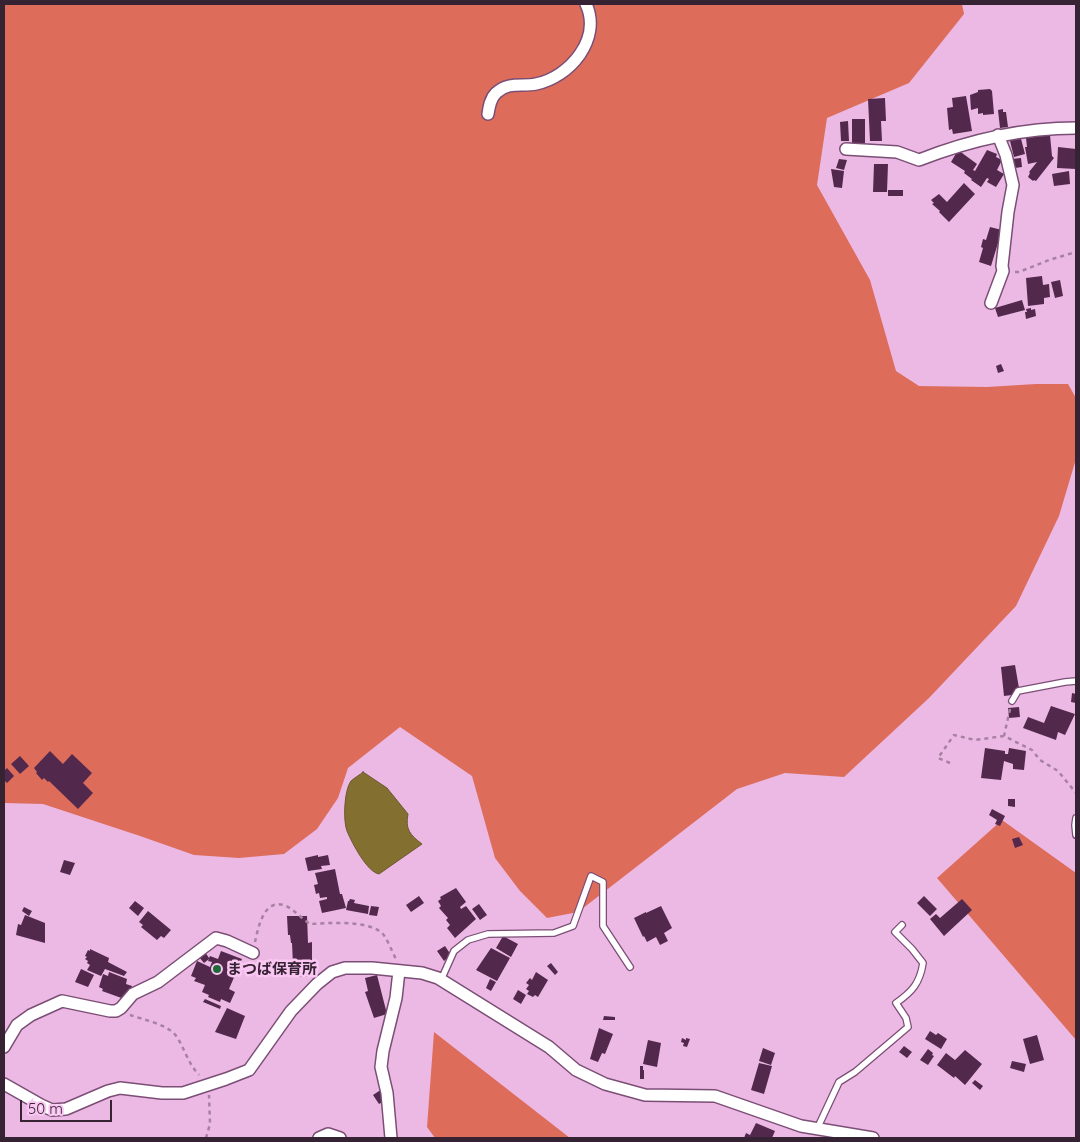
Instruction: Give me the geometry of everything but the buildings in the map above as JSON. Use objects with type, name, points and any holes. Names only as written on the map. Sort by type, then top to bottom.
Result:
[{"type":"street","points":[[488,114],[490,100],[496,92],[515,84],[535,84],[552,78],[568,68],[581,54],[587,43],[589,27],[589,10],[586,4]]},
{"type":"street","points":[[846,149],[897,152],[919,160],[948,149],[998,136],[1048,128],[1076,128]]},
{"type":"street","points":[[991,303],[1003,271],[1008,212],[1013,185],[1006,155],[998,136]]},
{"type":"street","points":[[4,1047],[17,1026],[31,1015],[62,1001],[110,1012],[122,1008],[133,994],[162,979],[216,938],[253,953]]},
{"type":"street","points":[[4,1084],[52,1110],[66,1109],[108,1091],[120,1088],[162,1093],[183,1093],[249,1070],[291,1011],[316,984],[332,972],[346,968],[372,968],[422,973],[441,980],[549,1047],[576,1070],[605,1084],[645,1095],[715,1096],[801,1126],[873,1138]]},
{"type":"street","points":[[390,1138],[387,1093],[381,1067],[401,971]]},
{"type":"street","points":[[319,1138],[328,1134],[340,1138]]},
{"type":"lane","points":[[1012,701],[1018,691],[1076,681]]},
{"type":"lane","points":[[1076,818],[1076,835]]},
{"type":"lane","points":[[441,980],[454,951],[468,940],[488,934],[554,933],[573,926],[590,876],[603,882],[603,926],[630,967]]},
{"type":"lane","points":[[817,1129],[839,1082],[855,1072],[908,1027],[906,1018],[896,1003],[906,996],[921,977],[923,963],[895,932],[902,925]]},
{"type":"path","points":[[1003,271],[1019,272],[1076,252]]},
{"type":"path","points":[[1004,736],[1012,701]]},
{"type":"path","points":[[950,764],[938,758],[954,735],[975,740],[1004,736],[1032,750],[1040,760],[1058,771],[1076,793]]},
{"type":"path","points":[[253,953],[259,922],[266,910],[274,905],[283,905],[310,924],[350,923],[382,932],[401,971]]},
{"type":"path","points":[[116,1011],[170,1030],[176,1037],[191,1067],[207,1085],[210,1124],[206,1138]]},
{"type":"shaded area","points":[[4,4],[962,4],[964,14],[909,83],[827,118],[817,185],[870,280],[896,371],[919,386],[987,387],[1068,384],[1076,398],[1076,459],[1059,516],[1016,606],[929,698],[844,777],[785,773],[737,789],[578,912],[547,918],[520,891],[495,858],[472,776],[400,727],[348,768],[338,798],[317,829],[284,854],[239,858],[194,855],[43,804],[4,803]]},
{"type":"shaded area","points":[[363,772],[387,788],[408,814],[407,824],[409,831],[422,844],[379,874],[374,872],[360,856],[349,836],[345,820],[345,806],[349,785],[351,781]]},
{"type":"shaded area","points":[[1002,820],[1076,873],[1076,1040],[937,878]]},
{"type":"shaded area","points":[[434,1032],[570,1138],[435,1138],[427,1127]]},
{"type":"place","name":"まつば保育所","points":[[217,969]]}]
